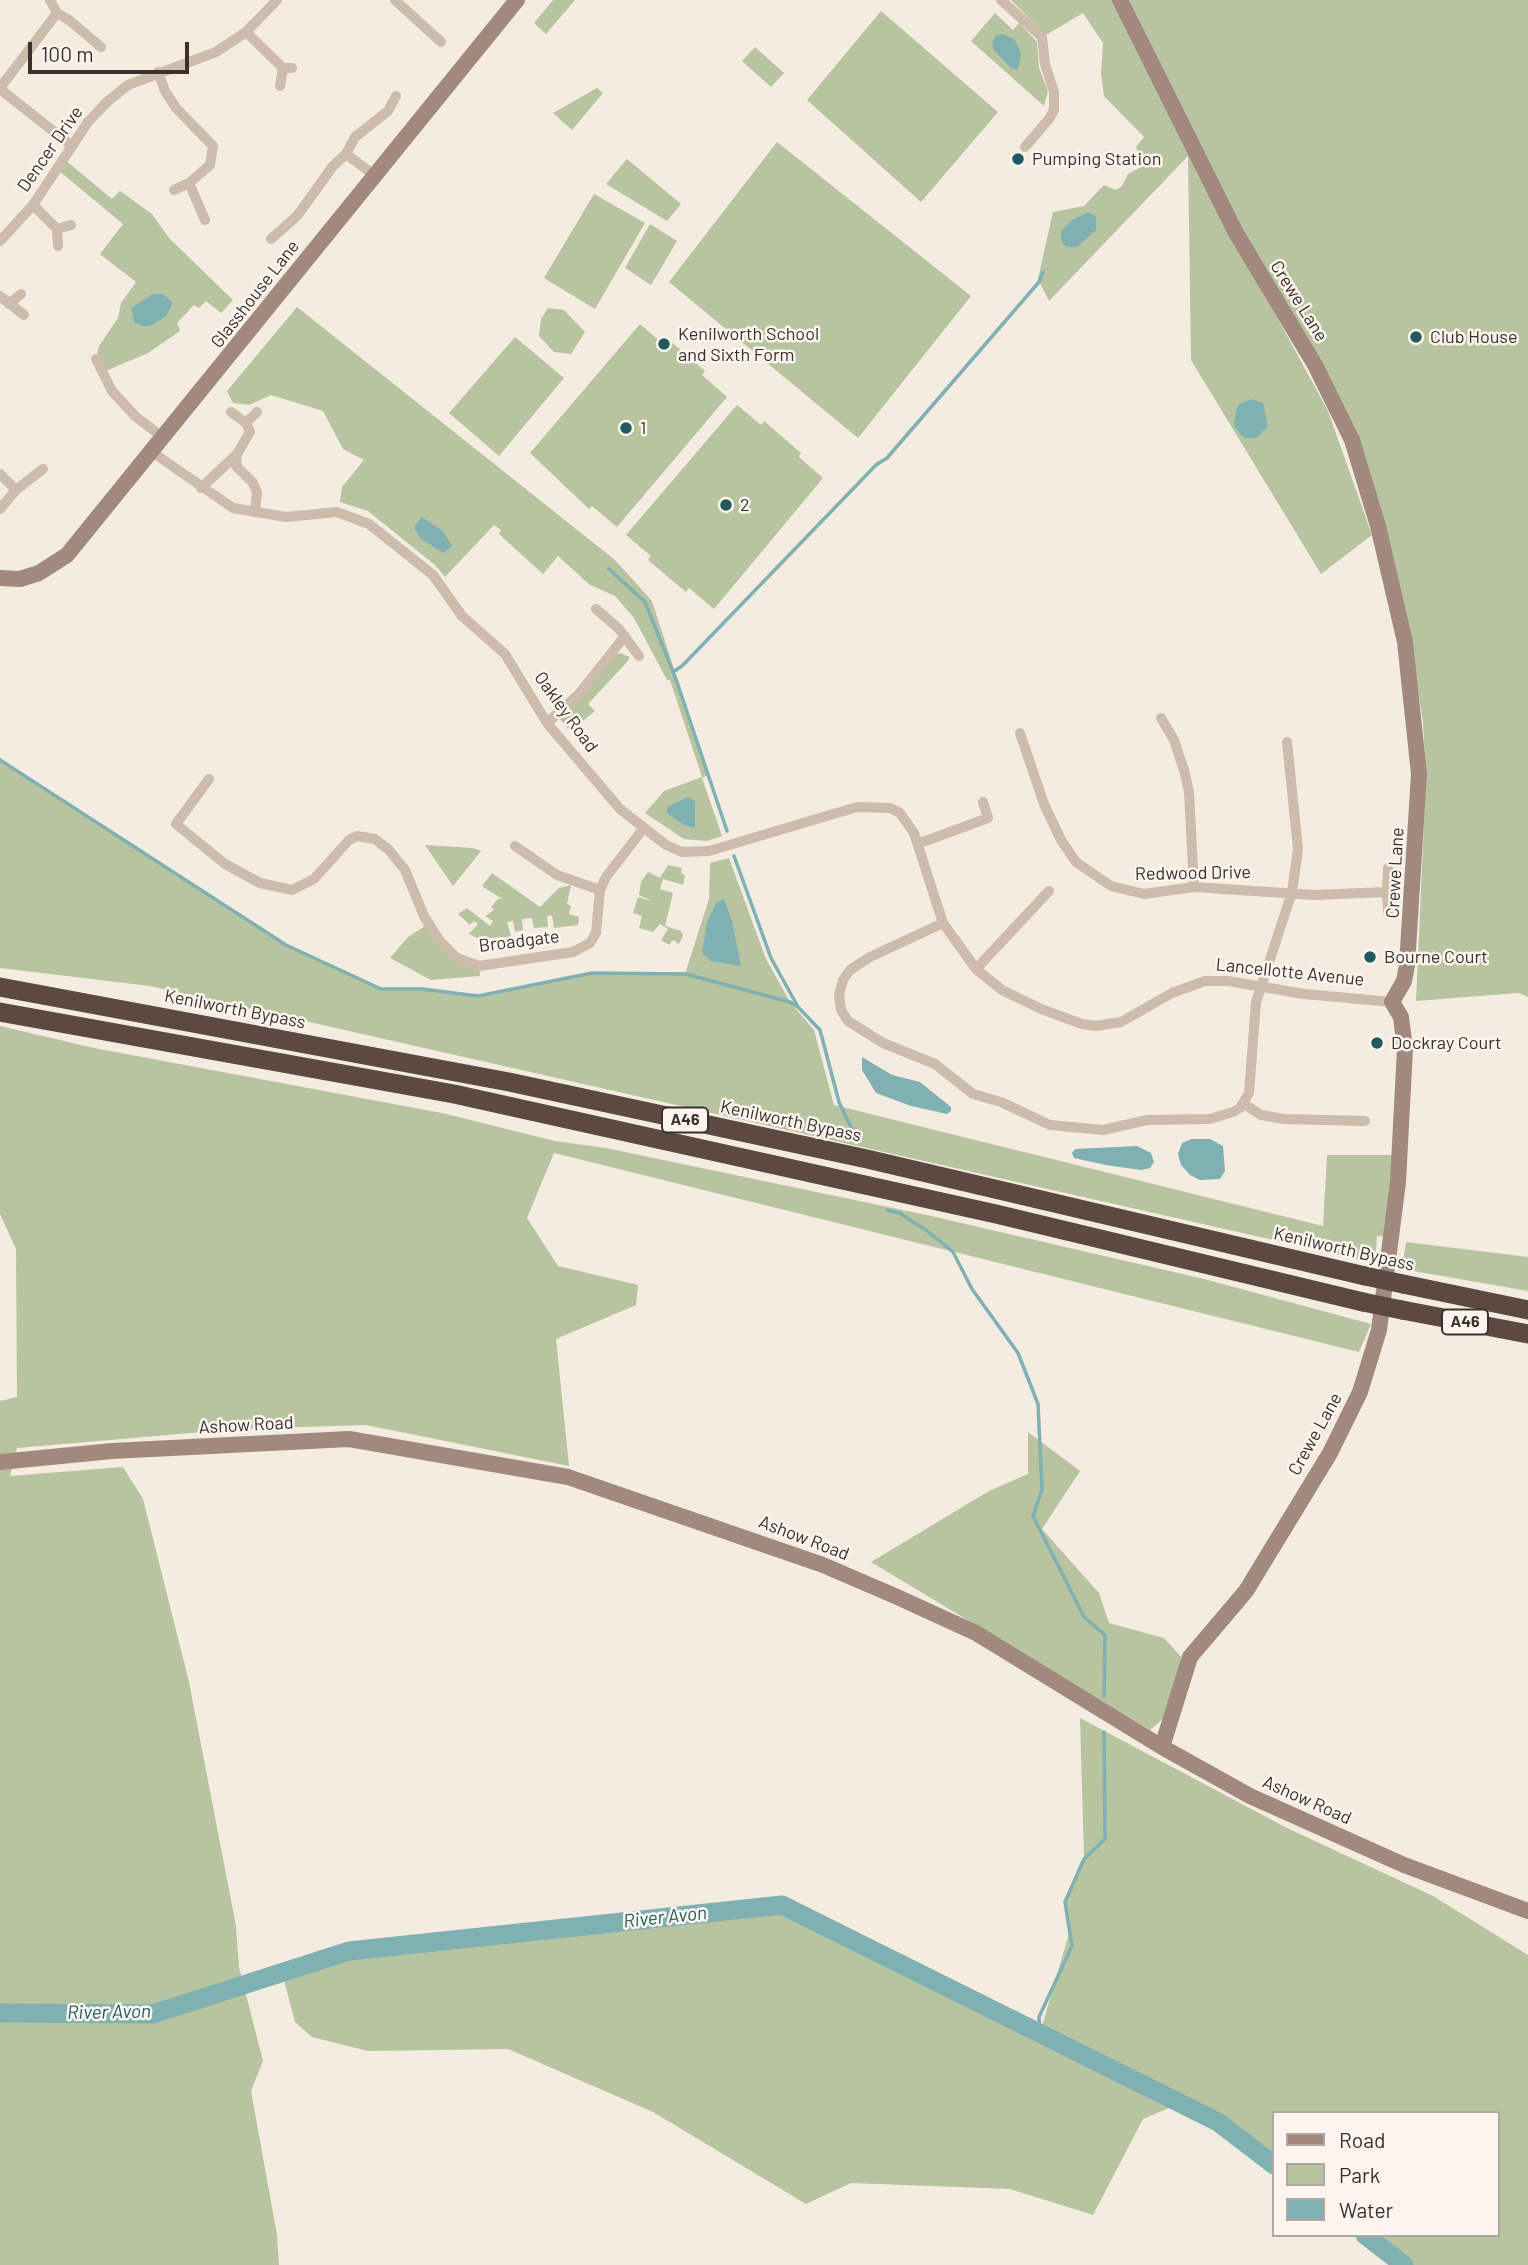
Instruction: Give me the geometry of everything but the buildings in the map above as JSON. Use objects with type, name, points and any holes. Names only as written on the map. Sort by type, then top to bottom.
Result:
[{"type":"highway","name":"Kenilworth Bypass","points":[[0,987],[522,1085],[867,1159],[1365,1276],[1528,1310]]},
{"type":"highway","name":"A46","points":[[0,1013],[454,1094],[982,1211],[1363,1302],[1528,1334]]},
{"type":"street","points":[[50,0],[57,13],[69,19],[101,47]]},
{"type":"street","name":"Dencer Drive","points":[[0,242],[33,205],[72,146],[108,101],[128,85],[216,52],[246,32],[277,0]]},
{"type":"street","points":[[395,0],[441,42]]},
{"type":"street","name":"Glasshouse Lane","points":[[0,578],[20,579],[39,573],[67,555],[517,0]]},
{"type":"street","points":[[1001,0],[1042,37],[1045,64],[1054,92],[1054,110],[1025,146]]},
{"type":"street","name":"Crewe Lane","points":[[1120,0],[1236,233],[1327,389],[1352,440],[1378,526],[1405,642],[1419,774],[1407,965],[1404,981],[1392,1002],[1401,1017],[1405,1049],[1398,1182],[1379,1331],[1360,1392],[1330,1453],[1246,1591],[1190,1657],[1162,1747]]},
{"type":"street","points":[[57,13],[0,88],[72,146]]},
{"type":"street","points":[[246,32],[288,68],[280,86]]},
{"type":"street","points":[[159,72],[165,91],[176,108],[219,145],[210,165],[189,183],[174,190]]},
{"type":"street","points":[[271,239],[297,216],[332,166],[346,154],[355,137],[388,111],[396,96]]},
{"type":"street","points":[[346,154],[374,175]]},
{"type":"street","points":[[189,183],[205,220]]},
{"type":"street","points":[[33,205],[57,229],[58,246]]},
{"type":"street","points":[[57,229],[71,225]]},
{"type":"street","points":[[5,300],[21,294]]},
{"type":"street","points":[[5,300],[24,315]]},
{"type":"street","points":[[96,359],[112,391],[136,417],[164,438]]},
{"type":"street","points":[[201,488],[237,454],[250,432],[246,423],[231,412]]},
{"type":"street","points":[[246,423],[257,412]]},
{"type":"street","name":"Oakley Road","points":[[152,452],[222,502],[243,510],[286,517],[337,512],[369,524],[433,575],[462,616],[505,654],[547,723],[620,809],[666,845],[682,852],[697,853],[750,842],[857,807],[890,808]]},
{"type":"street","points":[[237,454],[236,466],[253,483],[257,492],[255,512]]},
{"type":"street","points":[[0,509],[16,490],[43,468]]},
{"type":"street","points":[[0,474],[16,490]]},
{"type":"street","points":[[596,609],[625,636],[639,656]]},
{"type":"street","points":[[547,723],[578,695],[625,636]]},
{"type":"street","points":[[1161,718],[1174,740],[1184,770],[1191,824],[1194,887]]},
{"type":"street","name":"Redwood Drive","points":[[1020,733],[1036,766],[1044,804],[1061,841],[1076,862],[1093,877],[1134,893],[1194,887],[1314,895],[1387,892]]},
{"type":"street","points":[[943,923],[870,957],[850,970],[843,980],[839,995],[841,1010],[848,1021],[883,1043],[935,1064],[973,1094],[992,1099],[1050,1125],[1103,1130],[1147,1120],[1210,1119],[1233,1112],[1244,1104],[1251,1086],[1253,1015],[1292,892],[1298,849],[1287,742]]},
{"type":"street","name":"Broadgate","points":[[209,779],[176,824],[244,875],[275,888],[292,890],[314,879],[349,840],[357,836],[376,839],[405,870],[424,916],[439,940],[457,958],[479,966],[584,948],[596,933],[600,890],[606,877],[643,829]]},
{"type":"street","points":[[920,844],[988,818],[982,802]]},
{"type":"street","name":"Lancellotte Avenue","points":[[890,808],[908,821],[920,844],[943,923],[976,969],[1002,990],[1041,1009],[1096,1026],[1121,1022],[1171,993],[1205,981],[1262,985],[1304,994],[1392,1002]]},
{"type":"street","points":[[514,846],[557,875],[600,890]]},
{"type":"street","points":[[1388,868],[1388,913]]},
{"type":"street","points":[[976,969],[1049,891]]},
{"type":"street","points":[[1244,1104],[1261,1115],[1283,1119],[1365,1121]]},
{"type":"street","name":"Ashow Road","points":[[0,1462],[112,1451],[349,1438],[568,1477],[822,1565],[895,1596],[976,1633],[1162,1747],[1250,1796],[1415,1870],[1528,1912]]},
{"type":"green space","points":[[553,0],[575,0],[546,34],[534,23]]},
{"type":"green space","points":[[1011,0],[1120,0],[1189,155],[1328,411],[1372,535],[1321,574],[1191,360],[1188,156],[1049,301],[1038,279],[1053,212],[1084,206],[1104,185],[1116,190],[1122,186],[1128,174],[1143,166],[1136,147],[1144,137],[1104,96],[1101,73],[1103,43],[1083,13],[1046,35]]},
{"type":"green space","points":[[1129,0],[1528,0],[1528,997],[1518,993],[1416,1001],[1426,777],[1423,722],[1405,612],[1385,523]]},
{"type":"green space","points":[[881,11],[998,112],[921,202],[807,100]]},
{"type":"green space","points":[[995,13],[1013,30],[1019,23],[1037,42],[1039,68],[1048,91],[1044,106],[971,41]]},
{"type":"green space","points":[[755,47],[784,73],[771,87],[742,61]]},
{"type":"green space","points":[[597,88],[603,93],[572,130],[553,113]]},
{"type":"green space","points":[[777,142],[971,296],[858,438],[669,282]]},
{"type":"green space","points":[[64,159],[112,199],[120,191],[152,214],[169,238],[233,300],[221,313],[206,301],[199,308],[194,305],[177,323],[180,331],[148,353],[103,372],[96,359],[99,346],[118,318],[121,303],[136,282],[100,254],[123,224],[58,170]]},
{"type":"green space","points":[[627,159],[681,204],[667,221],[606,184]]},
{"type":"green space","points":[[594,194],[645,223],[595,309],[544,278]]},
{"type":"green space","points":[[650,224],[677,241],[651,285],[625,268]]},
{"type":"green space","points":[[297,307],[615,560],[652,601],[708,775],[702,778],[722,836],[707,841],[684,839],[645,813],[664,791],[702,777],[670,680],[667,680],[634,618],[615,596],[590,585],[558,556],[543,574],[499,534],[501,530],[494,525],[445,577],[435,565],[368,511],[340,502],[342,487],[364,460],[343,449],[323,411],[271,395],[249,405],[233,403],[227,391]]},
{"type":"green space","points":[[548,308],[564,310],[585,332],[571,354],[554,352],[539,336],[541,319]]},
{"type":"green space","name":"1","points":[[640,324],[664,345],[669,340],[705,371],[702,375],[727,397],[617,527],[592,506],[589,509],[530,453]]},
{"type":"green space","points":[[515,337],[564,378],[499,456],[449,413]]},
{"type":"green space","name":"2","points":[[737,405],[761,425],[764,421],[801,453],[799,457],[823,478],[714,609],[689,588],[686,592],[648,560],[651,556],[626,535]]},
{"type":"green space","points":[[620,653],[630,657],[588,704],[595,711],[570,731],[559,718],[581,699],[614,655]]},
{"type":"green space","points":[[0,760],[286,945],[381,989],[422,989],[478,996],[592,973],[685,974],[709,899],[710,863],[729,858],[766,959],[790,1002],[814,1030],[834,1105],[1323,1226],[1327,1155],[1394,1155],[1387,1237],[1377,1236],[1375,1263],[150,986],[0,968]]},
{"type":"green space","points":[[425,845],[473,848],[481,851],[453,886]]},
{"type":"green space","points":[[668,865],[682,868],[681,873],[685,875],[683,885],[663,879],[660,889],[673,893],[665,926],[681,931],[683,936],[679,944],[673,940],[669,945],[661,940],[668,929],[660,924],[653,932],[639,928],[642,916],[633,913],[638,897],[652,901],[639,895],[641,882],[648,872],[660,878]]},
{"type":"green space","points":[[492,873],[540,907],[559,888],[571,885],[567,904],[571,906],[569,914],[579,917],[578,925],[554,928],[552,915],[547,916],[548,927],[534,928],[532,918],[522,919],[523,930],[515,932],[513,921],[507,922],[511,937],[489,938],[488,943],[469,934],[478,924],[474,921],[470,925],[458,914],[467,908],[490,926],[493,921],[485,916],[494,910],[491,907],[498,899],[502,899],[482,886]]},
{"type":"green space","points":[[428,924],[439,940],[479,966],[480,976],[431,980],[390,958],[408,937]]},
{"type":"green space","points":[[0,1026],[94,1048],[442,1113],[555,1141],[606,1148],[931,1216],[1204,1279],[1371,1324],[1359,1352],[554,1153],[527,1218],[558,1266],[638,1285],[636,1305],[556,1339],[569,1466],[366,1425],[237,1429],[17,1448],[10,1476],[123,1467],[143,1499],[189,1682],[236,1926],[239,1967],[263,2061],[251,2091],[277,2235],[279,2265],[0,2265],[0,1401],[17,1397],[16,1249],[0,1214]]},
{"type":"green space","points":[[1406,1242],[1528,1257],[1528,1291],[1402,1269]]},
{"type":"green space","points":[[1028,1432],[1080,1471],[1042,1529],[1099,1593],[1109,1623],[1164,1638],[1182,1658],[1166,1716],[1150,1730],[871,1562],[989,1491],[1028,1474]]},
{"type":"green space","points":[[1080,1718],[1287,1828],[1433,1896],[1528,1955],[1528,2265],[1404,2265],[1368,2237],[1500,2237],[1500,2111],[1272,2111],[1272,2163],[1218,2122],[1169,2108],[1143,2119],[1093,2215],[1010,2189],[851,2183],[806,2204],[653,2112],[508,2049],[368,2051],[312,2037],[295,2022],[282,1973],[349,1951],[782,1905],[1040,2033],[1070,1930],[1065,1902],[1084,1859]]},
{"type":"water","points":[[1004,34],[1015,40],[1021,53],[1018,70],[1011,68],[994,50],[992,43],[996,35]]},
{"type":"water","points":[[1088,212],[1096,216],[1096,230],[1077,247],[1066,247],[1061,240],[1061,231],[1072,220]]},
{"type":"water","points":[[153,294],[163,294],[173,303],[166,316],[150,326],[134,322],[131,308]]},
{"type":"water","points":[[1252,399],[1263,403],[1268,426],[1257,438],[1244,438],[1234,426],[1236,410],[1239,404]]},
{"type":"water","points":[[422,517],[443,531],[452,546],[443,553],[420,538],[414,527]]},
{"type":"water","points":[[688,797],[695,801],[695,828],[682,824],[667,813],[667,807]]},
{"type":"water","points":[[724,899],[732,921],[741,966],[711,961],[702,953],[707,922],[717,902]]},
{"type":"water","points":[[862,1057],[892,1075],[920,1082],[951,1107],[951,1111],[947,1114],[911,1106],[876,1093],[862,1070]]},
{"type":"water","points":[[1192,1139],[1210,1139],[1223,1146],[1225,1171],[1220,1179],[1200,1180],[1190,1175],[1181,1165],[1178,1154],[1182,1143]]},
{"type":"water","points":[[1137,1146],[1151,1153],[1154,1162],[1150,1168],[1141,1170],[1106,1165],[1074,1158],[1072,1153],[1075,1149]]},
{"type":"waterway","points":[[673,672],[682,666],[876,465],[887,458],[1039,282],[1043,272]]},
{"type":"waterway","points":[[609,569],[645,602],[677,682],[727,831]]},
{"type":"waterway","points":[[0,760],[286,945],[381,989],[422,989],[478,996],[592,973],[686,974],[790,1002],[798,1007]]},
{"type":"waterway","points":[[734,856],[771,958],[798,1007],[820,1030],[839,1102],[854,1134]]},
{"type":"waterway","points":[[887,1210],[899,1213],[926,1230],[953,1252],[972,1289],[1018,1353],[1038,1404],[1042,1490],[1033,1516],[1084,1617],[1105,1635],[1104,1696]]},
{"type":"waterway","points":[[1040,2033],[1039,2017],[1072,1946],[1065,1902],[1084,1859],[1105,1839],[1104,1732]]},
{"type":"waterway","name":"River Avon","points":[[0,2013],[153,2014],[349,1951],[782,1905],[1218,2122],[1272,2163]]},
{"type":"waterway","name":"River Avon","points":[[1368,2237],[1404,2265]]},
{"type":"place","name":"Pumping Station","points":[[1018,159]]},
{"type":"place","name":"Club House","points":[[1416,337]]},
{"type":"place","name":"Kenilworth School and Sixth Form","points":[[664,344]]},
{"type":"place","name":"1","points":[[626,428]]},
{"type":"place","name":"2","points":[[726,505]]},
{"type":"place","name":"Bourne Court","points":[[1370,957]]},
{"type":"place","name":"Dockray Court","points":[[1377,1043]]}]
